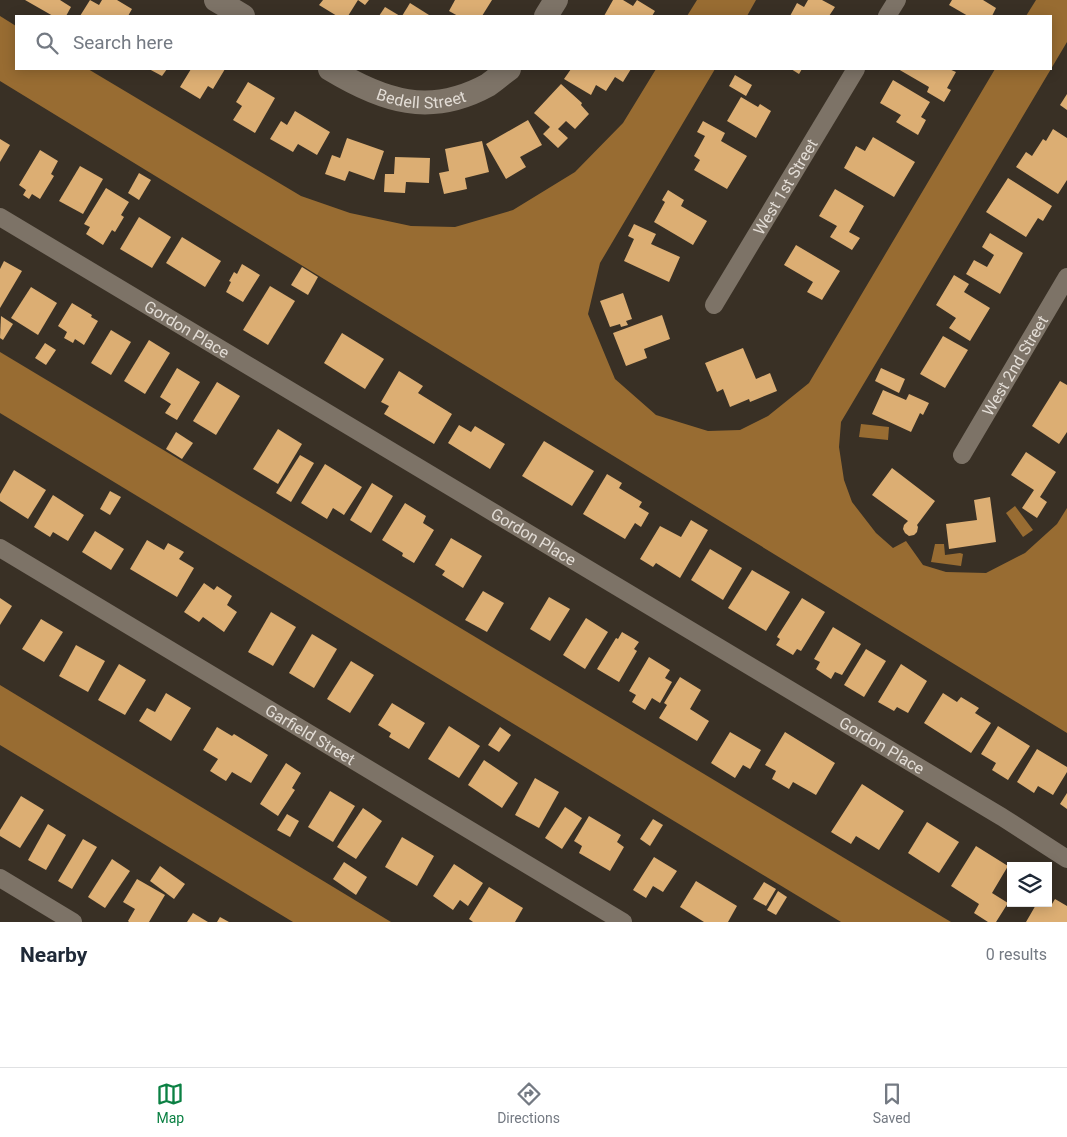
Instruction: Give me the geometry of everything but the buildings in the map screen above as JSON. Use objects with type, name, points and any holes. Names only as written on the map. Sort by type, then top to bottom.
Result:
[{"type":"street","points":[[216,0],[241,15]]},
{"type":"street","points":[[547,15],[556,0]]},
{"type":"street","points":[[888,15],[897,0]]},
{"type":"street","name":"Bedell Street","points":[[332,70],[372,91],[392,98],[417,103],[442,102],[462,97],[489,84],[508,70]]},
{"type":"street","name":"West 1st Street","points":[[714,304],[855,70]]},
{"type":"street","name":"Gordon Place","points":[[0,217],[1067,858]]},
{"type":"street","name":"West 2nd Street","points":[[962,455],[1067,277]]},
{"type":"street","name":"Garfield Street","points":[[0,548],[623,922]]},
{"type":"street","points":[[0,878],[73,922]]},
{"type":"shaded area","points":[[697,0],[756,0],[748,15],[688,15]]},
{"type":"shaded area","points":[[1036,0],[1067,0],[1067,42],[1052,67],[1052,15],[1027,15]]},
{"type":"shaded area","points":[[0,16],[15,25],[15,70],[90,70],[301,196],[350,213],[411,226],[455,227],[513,210],[575,172],[623,123],[655,70],[714,70],[600,263],[588,314],[615,379],[656,415],[708,431],[740,430],[768,416],[809,383],[994,70],[1050,70],[841,422],[839,447],[844,480],[852,502],[876,533],[893,548],[906,541],[923,565],[946,572],[986,573],[1025,553],[1057,524],[1067,508],[1067,733],[0,81]]},
{"type":"shaded area","points":[[0,352],[951,922],[841,922],[0,413]]},
{"type":"shaded area","points":[[861,424],[889,427],[888,440],[859,437]]},
{"type":"shaded area","points":[[1015,506],[1033,530],[1023,537],[1006,513]]},
{"type":"shaded area","points":[[935,544],[944,544],[945,555],[963,554],[961,566],[931,562]]},
{"type":"shaded area","points":[[0,685],[391,922],[293,922],[0,745]]}]
